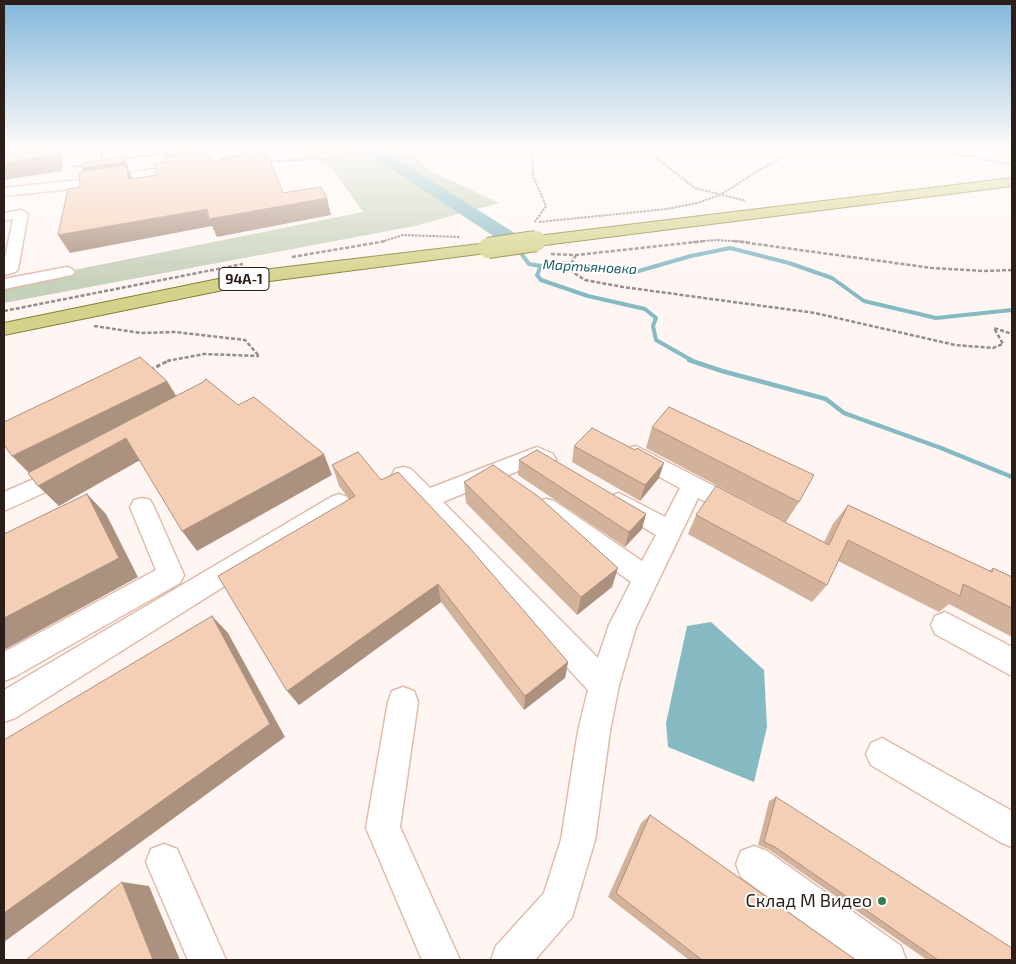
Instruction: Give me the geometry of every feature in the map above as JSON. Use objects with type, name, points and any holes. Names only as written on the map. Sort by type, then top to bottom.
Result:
[{"type":"main road","name":"94А-1","points":[[4,329],[262,276],[488,248],[541,247],[925,194]]},
{"type":"lane","points":[[4,217],[21,214],[10,269],[4,270]]},
{"type":"lane","points":[[4,284],[67,272]]},
{"type":"lane","points":[[622,446],[758,520]]},
{"type":"lane","points":[[426,499],[537,455],[562,469]]},
{"type":"lane","points":[[4,502],[87,462]]},
{"type":"lane","points":[[494,472],[646,578]]},
{"type":"lane","points":[[403,475],[604,685]]},
{"type":"lane","points":[[510,960],[560,904],[578,840],[594,732],[604,685],[623,625],[693,485]]},
{"type":"lane","points":[[603,493],[670,531]]},
{"type":"lane","points":[[4,706],[339,504]]},
{"type":"lane","points":[[142,507],[171,575],[186,596]]},
{"type":"lane","points":[[4,667],[171,575]]},
{"type":"lane","points":[[945,625],[1012,662]]},
{"type":"lane","points":[[403,702],[383,828],[441,960]]},
{"type":"lane","points":[[882,754],[1012,830]]},
{"type":"lane","points":[[164,862],[208,960]]},
{"type":"lane","points":[[754,864],[887,960]]},
{"type":"path","points":[[534,223],[546,206],[541,194]]},
{"type":"path","points":[[716,194],[750,202]]},
{"type":"path","points":[[528,226],[534,223],[576,217],[667,209],[697,203],[720,195]]},
{"type":"path","points":[[288,257],[384,242],[403,235],[467,237]]},
{"type":"path","points":[[541,247],[576,254],[716,240],[746,242],[932,268],[984,271],[1012,270]]},
{"type":"path","points":[[576,254],[568,269],[585,280],[623,287],[815,313],[955,345],[994,348],[1003,344],[994,328],[1012,334]]},
{"type":"path","points":[[4,311],[250,263]]},
{"type":"path","points":[[93,326],[141,333],[175,332],[245,340],[259,356],[204,354],[170,360],[145,372]]},
{"type":"green space","points":[[350,194],[480,194],[499,203],[415,226],[4,303],[4,284],[363,212]]},
{"type":"water","points":[[711,622],[764,670],[767,727],[754,782],[668,747],[666,723],[687,626]]},
{"type":"building","points":[[67,194],[325,194],[327,198],[209,219],[207,209],[58,235]]},
{"type":"building","points":[[140,357],[167,381],[12,456],[4,445],[4,422]]},
{"type":"building","points":[[206,379],[238,405],[254,397],[324,454],[182,531],[126,438],[38,486],[28,473],[203,382]]},
{"type":"building","points":[[669,407],[814,475],[799,502],[652,427]]},
{"type":"building","points":[[592,428],[635,450],[637,448],[664,463],[645,485],[574,446]]},
{"type":"building","points":[[537,450],[646,514],[629,532],[519,460]]},
{"type":"building","points":[[358,452],[381,480],[398,472],[468,546],[568,662],[525,696],[438,584],[287,691],[218,576],[355,496],[332,465]]},
{"type":"building","points":[[493,465],[539,497],[618,568],[581,597],[464,482]]},
{"type":"building","points":[[716,486],[829,545],[848,505],[992,572],[993,568],[1012,577],[1012,608],[963,584],[960,596],[848,540],[827,585],[696,515]]},
{"type":"building","points":[[87,494],[119,558],[4,618],[4,534]]},
{"type":"building","points":[[212,616],[270,724],[4,913],[4,740]]},
{"type":"building","name":"Склад М Видео","points":[[776,797],[1012,948],[1012,960],[938,960],[775,847],[764,842]]},
{"type":"building","points":[[650,815],[856,960],[702,960],[616,893]]},
{"type":"building","points":[[122,882],[153,960],[26,960]]},
{"type":"waterway","name":"Мартьяновка","points":[[440,194],[511,239]]},
{"type":"waterway","name":"Мартьяновка","points":[[517,248],[529,264],[541,266]]},
{"type":"waterway","name":"Мартьяновка","points":[[541,266],[565,263],[635,272],[691,256],[730,248],[789,263],[832,278],[864,301],[936,318],[1012,310]]},
{"type":"waterway","points":[[541,266],[537,275],[541,280],[588,296],[645,309],[656,318],[653,326],[656,340],[693,361]]},
{"type":"waterway","points":[[689,360],[722,371],[826,399],[844,413],[941,448],[1012,477]]},
{"type":"place","name":"Склад М Видео","points":[[882,901]]}]
